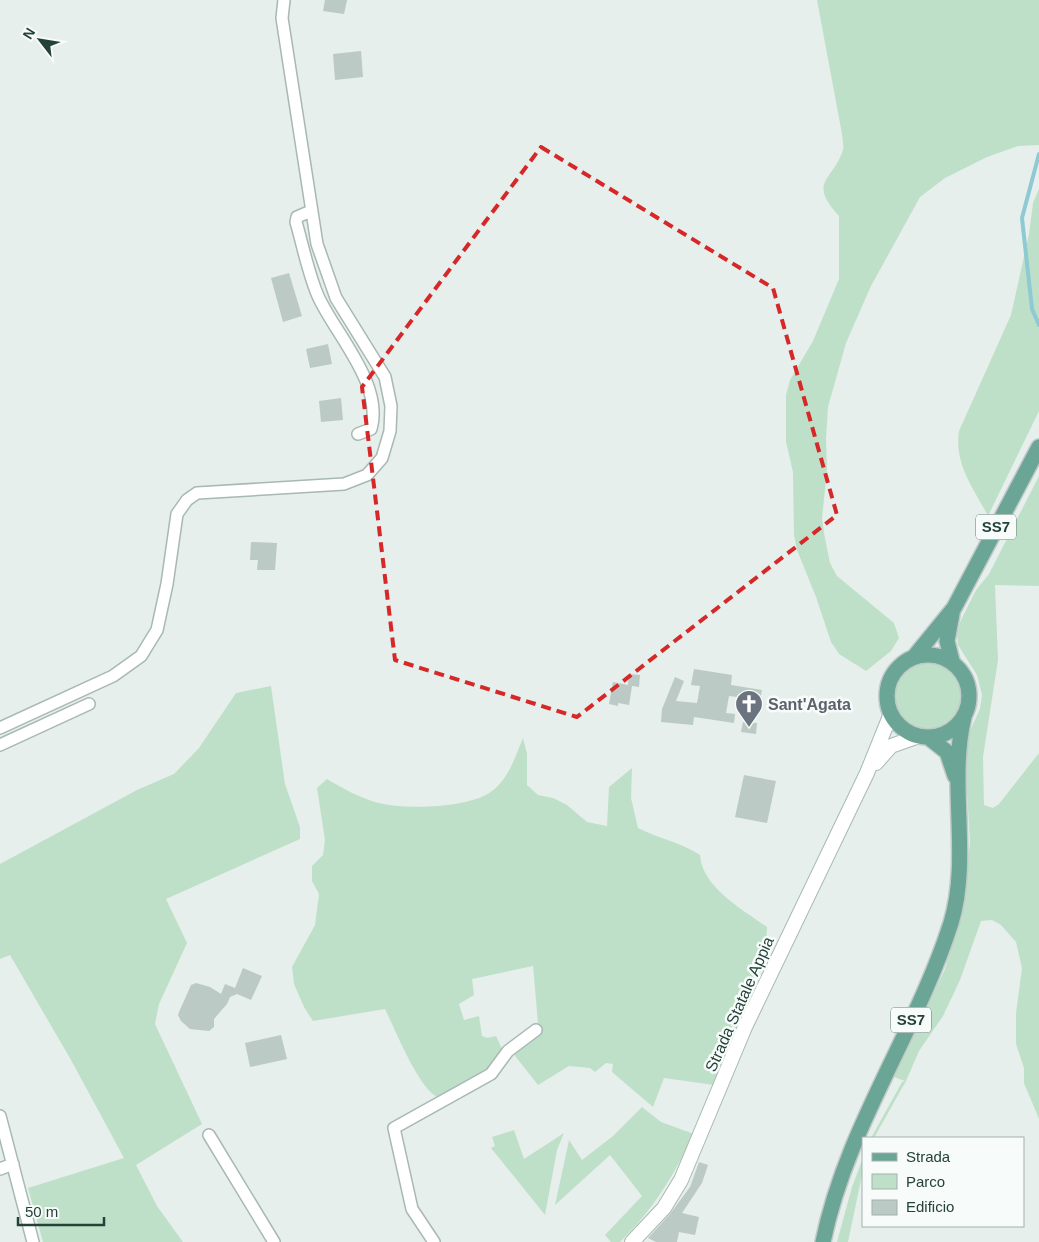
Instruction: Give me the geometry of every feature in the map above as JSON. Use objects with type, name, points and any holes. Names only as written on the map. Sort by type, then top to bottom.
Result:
[{"type":"main road","name":"Strada Statale Appia","points":[[890,711],[887,700],[891,678],[905,662],[914,657],[954,608],[1039,447]]},
{"type":"main road","name":"Strada Statale Appia","points":[[924,737],[942,735],[955,728],[964,717],[969,705],[970,693],[964,675],[952,661],[947,641],[954,608]]},
{"type":"main road","points":[[914,657],[934,654],[952,661]]},
{"type":"main road","name":"SS7","points":[[890,711],[901,727],[924,737],[947,752],[958,790]]},
{"type":"main road","name":"SS7","points":[[823,1242],[838,1182],[857,1134],[930,979],[951,921],[960,869],[958,790],[960,741],[964,717]]},
{"type":"street","points":[[0,728],[114,676],[141,656],[157,630],[167,584],[177,514],[186,500],[197,493],[344,484],[366,475],[382,458],[390,432],[391,406],[385,377],[336,298],[317,244],[282,18],[284,0]]},
{"type":"street","points":[[311,211],[297,217],[296,222],[318,296],[367,381],[374,419],[371,428],[358,434]]},
{"type":"street","points":[[0,745],[89,704]]},
{"type":"street","name":"Strada Statale Appia","points":[[632,1242],[664,1208],[682,1180],[745,1027],[867,773],[890,716],[890,711]]},
{"type":"street","name":"Strada Statale Appia","points":[[867,773],[891,746],[924,737]]},
{"type":"street","points":[[434,1242],[412,1209],[394,1128],[491,1074],[508,1051],[536,1030]]},
{"type":"street","points":[[0,1116],[33,1242]]},
{"type":"street","points":[[209,1135],[274,1242]]},
{"type":"street","points":[[0,1169],[13,1164]]},
{"type":"highlighted area","points":[[541,147],[773,288],[837,515],[577,717],[395,660],[362,387]]},
{"type":"green space","points":[[817,0],[1039,0],[1039,145],[1018,146],[987,157],[945,178],[920,197],[871,286],[846,343],[828,407],[827,470],[822,518],[830,563],[837,576],[894,623],[899,638],[891,651],[866,671],[839,654],[831,642],[816,597],[797,550],[794,535],[793,472],[786,442],[786,395],[790,380],[813,341],[839,279],[839,216],[825,195],[824,188],[825,182],[839,160],[843,144]]},
{"type":"green space","points":[[1039,189],[1039,411],[988,516],[962,465],[958,443],[959,431],[1011,315],[1029,234],[1033,203]]},
{"type":"green space","points":[[1039,476],[1039,586],[995,585],[998,660],[983,757],[984,805],[993,808],[999,804],[1039,753],[1039,1119],[1024,1083],[1024,1068],[1016,1044],[1016,1013],[1022,968],[1016,942],[1001,925],[992,920],[981,921],[960,980],[943,1016],[919,1051],[906,1081],[875,1137],[872,1137],[902,1082],[905,1081],[894,1077],[945,969],[959,920],[970,843],[965,757],[968,735],[980,709],[982,695],[977,675],[958,645],[957,634],[960,622],[976,590],[989,574]]},
{"type":"green space","points":[[921,663],[935,663],[947,668],[956,677],[961,689],[959,709],[952,720],[935,729],[921,729],[909,724],[900,715],[895,703],[895,689],[900,677],[909,668]]},
{"type":"green space","points":[[271,686],[285,784],[300,827],[300,839],[166,899],[187,943],[159,1004],[155,1024],[202,1124],[136,1165],[157,1206],[183,1242],[43,1242],[28,1188],[124,1158],[71,1060],[10,955],[0,959],[0,864],[137,790],[174,774],[199,748],[236,693]]},
{"type":"green space","points":[[523,738],[527,754],[527,785],[538,795],[553,798],[567,805],[587,822],[607,826],[609,787],[632,768],[631,798],[638,828],[684,846],[700,855],[702,867],[725,897],[767,927],[761,965],[754,986],[714,1085],[664,1078],[653,1107],[612,1072],[613,1064],[606,1063],[595,1072],[590,1068],[569,1066],[538,1085],[512,1052],[539,1035],[533,966],[472,979],[474,995],[459,1004],[464,1020],[479,1016],[482,1036],[487,1038],[496,1036],[502,1049],[488,1069],[437,1097],[422,1082],[385,1009],[313,1021],[304,1007],[294,984],[292,967],[315,925],[319,894],[312,881],[312,866],[323,855],[325,840],[317,788],[327,779],[366,799],[390,805],[421,807],[469,801],[482,797],[498,786],[511,767]]},
{"type":"green space","points":[[642,1107],[661,1122],[694,1134],[670,1178],[653,1204],[620,1242],[611,1242],[605,1235],[642,1196],[610,1155],[555,1205],[569,1140],[582,1160],[613,1136]]},
{"type":"green space","points":[[514,1130],[524,1159],[564,1133],[557,1150],[545,1215],[491,1148],[495,1146],[492,1137]]},
{"type":"green space","points":[[862,1161],[862,1175],[848,1242],[837,1242],[852,1187]]},
{"type":"building","points":[[325,0],[347,0],[344,14],[323,11]]},
{"type":"building","points":[[361,51],[363,77],[335,80],[333,54]]},
{"type":"building","points":[[289,273],[302,316],[283,322],[271,278]]},
{"type":"building","points":[[328,344],[332,364],[310,368],[306,349]]},
{"type":"building","points":[[341,398],[343,420],[321,422],[319,401]]},
{"type":"building","points":[[251,542],[277,543],[275,570],[257,570],[258,560],[250,560]]},
{"type":"building","points":[[694,669],[732,675],[731,685],[762,690],[760,700],[729,696],[726,713],[735,714],[734,723],[694,717],[693,725],[661,722],[662,709],[675,677],[684,681],[676,701],[697,703],[700,686],[691,685]]},
{"type":"building","points":[[629,674],[640,675],[639,687],[632,686],[629,705],[618,703],[618,706],[609,704],[613,682],[628,685]]},
{"type":"building","name":"Sant'Agata","points":[[743,722],[757,723],[756,734],[741,732]]},
{"type":"building","points":[[744,775],[776,781],[767,823],[735,817]]},
{"type":"building","points":[[243,968],[262,976],[251,1000],[237,994],[230,997],[227,1004],[214,1019],[214,1027],[209,1031],[190,1029],[181,1021],[178,1015],[191,985],[196,983],[210,987],[221,994],[225,984],[235,988]]},
{"type":"building","points":[[281,1035],[287,1059],[250,1067],[245,1043]]},
{"type":"building","points":[[699,1162],[708,1165],[702,1183],[682,1213],[699,1217],[695,1235],[679,1232],[677,1242],[656,1242],[648,1238],[670,1214],[690,1187]]},
{"type":"waterway","points":[[1039,154],[1022,218],[1032,309],[1039,325]]},
{"type":"place","name":"Sant'Agata","points":[[749,728]]}]
